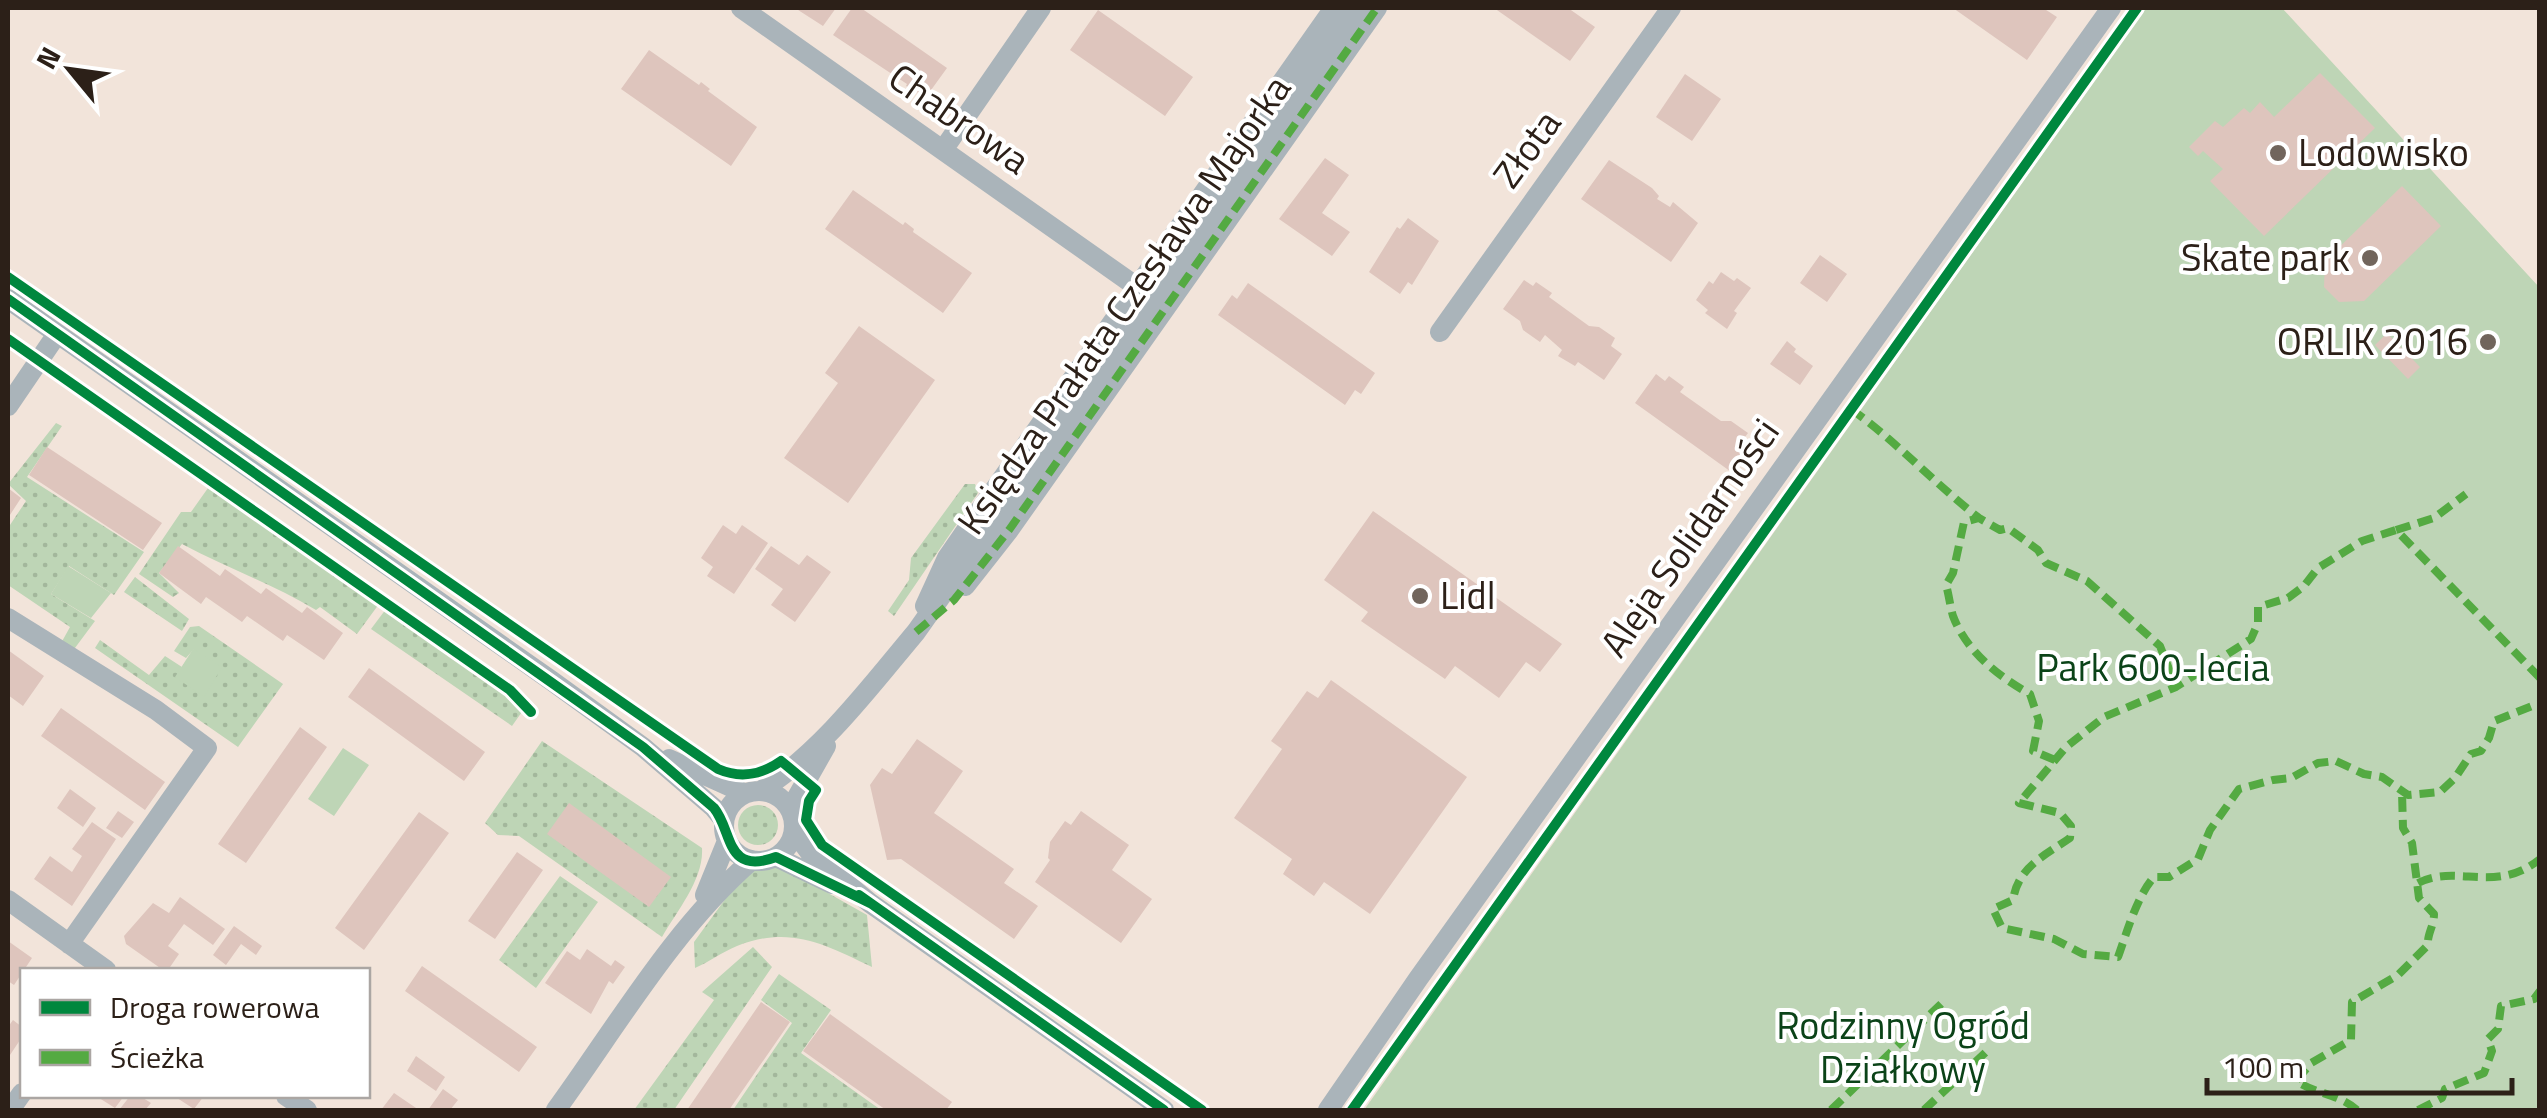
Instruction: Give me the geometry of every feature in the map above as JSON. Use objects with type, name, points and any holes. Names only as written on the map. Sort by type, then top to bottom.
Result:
[{"type":"street","name":"Chabrowa","points":[[741,8],[1137,287]]},
{"type":"street","points":[[943,150],[1041,8]]},
{"type":"street","name":"Księdza Prałata Czesława Majorka","points":[[1268,100],[1318,8]]},
{"type":"street","name":"Księdza Prałata Czesława Majorka","points":[[916,632],[932,587],[948,558],[1334,8]]},
{"type":"street","name":"Księdza Prałata Czesława Majorka","points":[[753,792],[791,771],[841,721],[916,632],[1356,8]]},
{"type":"street","name":"Księdza Prałata Czesława Majorka","points":[[916,632],[954,600],[1009,530],[1377,8]]},
{"type":"street","name":"Złota","points":[[1440,332],[1671,8]]},
{"type":"street","name":"Aleja Solidarności","points":[[1328,1110],[2112,8]]},
{"type":"street","points":[[8,299],[643,747],[714,808],[733,850],[752,860]]},
{"type":"street","points":[[8,406],[57,334]]},
{"type":"street","points":[[8,618],[156,710],[207,748],[68,944]]},
{"type":"street","name":"Księdza Prałata Czesława Majorka","points":[[794,824],[796,799],[841,721]]},
{"type":"street","points":[[643,747],[753,792],[778,796],[810,854],[870,903],[1164,1110]]},
{"type":"street","points":[[685,932],[716,874],[731,804],[753,792]]},
{"type":"street","points":[[776,857],[788,846],[794,824]]},
{"type":"street","points":[[556,1110],[685,932],[726,883],[752,860],[776,857],[870,903]]},
{"type":"street","points":[[8,900],[103,968]]},
{"type":"green space","name":"Park 600-lecia","points":[[2146,8],[2282,8],[2539,287],[2539,1110],[1364,1110]]},
{"type":"green space","points":[[56,423],[62,426],[27,477],[144,552],[114,595],[69,566],[51,594],[95,621],[72,652],[60,645],[70,627],[8,585],[8,528],[26,501],[8,484]]},
{"type":"green space","points":[[965,484],[975,484],[978,493],[894,616],[888,611],[909,580],[911,558]]},
{"type":"green space","points":[[208,488],[379,604],[357,634],[320,607],[316,610],[182,544],[159,573],[179,593],[173,597],[139,574],[181,512],[191,512]]},
{"type":"green space","points":[[68,566],[111,593],[91,618],[51,594]]},
{"type":"green space","points":[[135,577],[189,619],[182,631],[124,592]]},
{"type":"green space","points":[[386,609],[514,699],[524,709],[512,726],[371,629]]},
{"type":"green space","points":[[199,626],[283,684],[238,747],[95,648],[100,640],[149,675],[165,656],[182,667],[175,678],[194,649],[186,658],[174,651],[190,627]]},
{"type":"green space","points":[[193,649],[222,667],[204,697],[175,677]]},
{"type":"green space","points":[[542,741],[702,848],[694,883],[662,937],[519,836],[498,835],[485,823]]},
{"type":"green space","points":[[343,748],[369,765],[334,816],[308,799]]},
{"type":"green space","points":[[758,805],[772,811],[778,825],[772,839],[758,845],[744,839],[738,825],[744,811]]},
{"type":"green space","points":[[782,867],[867,915],[872,967],[806,940],[774,937],[737,946],[695,968],[694,942],[742,876],[760,868]]},
{"type":"green space","points":[[560,876],[598,902],[536,988],[499,960]]},
{"type":"green space","points":[[753,947],[772,967],[674,1110],[634,1110],[714,1000],[702,992]]},
{"type":"green space","points":[[779,974],[831,1010],[801,1053],[881,1110],[733,1110],[792,1023],[761,1000]]},
{"type":"building","points":[[795,8],[836,8],[823,26]]},
{"type":"building","points":[[852,8],[861,8],[947,68],[926,97],[833,35]]},
{"type":"building","points":[[1494,8],[1568,8],[1595,27],[1570,61]]},
{"type":"building","points":[[1953,8],[2043,8],[2057,17],[2027,60]]},
{"type":"building","points":[[1098,10],[1193,77],[1165,116],[1070,50]]},
{"type":"building","points":[[649,50],[699,85],[701,82],[757,127],[731,166],[621,89]]},
{"type":"building","name":"Lodowisko","points":[[2320,73],[2375,128],[2264,236],[2210,181],[2223,169],[2203,151],[2198,156],[2189,147],[2215,121],[2223,127],[2244,108],[2250,113],[2260,102],[2274,117]]},
{"type":"building","points":[[1685,74],[1721,99],[1692,141],[1656,117]]},
{"type":"building","points":[[1325,158],[1349,175],[1322,213],[1350,232],[1332,256],[1279,219]]},
{"type":"building","points":[[1609,160],[1652,188],[1659,196],[1657,199],[1670,207],[1673,202],[1698,223],[1671,262],[1581,199]]},
{"type":"building","name":"Skate park","points":[[2402,186],[2441,226],[2364,301],[2339,302],[2324,287],[2325,261]]},
{"type":"building","points":[[853,190],[903,225],[905,222],[913,232],[972,273],[943,313],[825,229]]},
{"type":"building","points":[[1408,218],[1439,241],[1412,285],[1408,282],[1400,294],[1369,272],[1397,227],[1400,229]]},
{"type":"building","points":[[1820,255],[1847,274],[1827,302],[1800,283]]},
{"type":"building","points":[[1721,272],[1751,288],[1734,311],[1737,313],[1727,329],[1705,313],[1708,310],[1696,300]]},
{"type":"building","points":[[1524,280],[1533,286],[1536,282],[1552,293],[1549,297],[1589,326],[1599,327],[1615,338],[1611,346],[1622,354],[1604,380],[1578,362],[1575,366],[1558,356],[1562,350],[1545,335],[1540,342],[1503,309]]},
{"type":"building","points":[[1248,283],[1375,373],[1361,394],[1355,390],[1345,405],[1218,315],[1232,295],[1237,299]]},
{"type":"building","points":[[859,326],[935,380],[848,503],[784,458],[838,383],[825,373]]},
{"type":"building","points":[[2387,333],[2420,367],[2408,379],[2375,345]]},
{"type":"building","points":[[1787,341],[1796,349],[1794,352],[1813,366],[1800,385],[1770,364]]},
{"type":"building","points":[[1656,374],[1665,381],[1669,376],[1684,387],[1680,392],[1721,421],[1731,421],[1748,433],[1742,441],[1753,448],[1734,474],[1635,403]]},
{"type":"building","points":[[47,447],[162,523],[143,550],[29,475]]},
{"type":"building","points":[[8,488],[21,498],[8,518]]},
{"type":"building","name":"Lidl","points":[[1373,511],[1562,644],[1540,672],[1526,662],[1499,698],[1455,666],[1445,679],[1361,621],[1368,612],[1324,580]]},
{"type":"building","points":[[723,525],[736,534],[742,525],[768,543],[734,594],[707,576],[713,567],[701,558]]},
{"type":"building","points":[[178,546],[220,576],[225,569],[261,594],[266,588],[302,613],[307,607],[343,633],[324,660],[287,635],[283,641],[247,616],[242,622],[206,597],[201,604],[159,573]]},
{"type":"building","points":[[771,546],[799,565],[807,555],[831,572],[795,622],[771,605],[783,589],[755,569]]},
{"type":"building","points":[[8,650],[44,676],[23,706],[8,695]]},
{"type":"building","points":[[369,668],[485,752],[464,781],[348,697]]},
{"type":"building","points":[[1331,680],[1467,777],[1370,914],[1324,882],[1314,896],[1283,874],[1292,859],[1234,818],[1282,749],[1271,741],[1307,691],[1318,698]]},
{"type":"building","points":[[61,708],[165,782],[145,810],[41,736]]},
{"type":"building","points":[[300,727],[327,747],[246,863],[218,844]]},
{"type":"building","points":[[917,739],[963,771],[934,813],[1014,869],[1004,883],[1038,906],[1014,939],[901,859],[887,860],[870,785],[882,768],[892,774]]},
{"type":"building","points":[[70,789],[96,808],[83,827],[57,808]]},
{"type":"building","points":[[569,803],[671,877],[649,907],[547,834]]},
{"type":"building","points":[[118,811],[134,822],[122,838],[106,828]]},
{"type":"building","points":[[1081,811],[1129,845],[1112,870],[1152,899],[1121,943],[1035,882],[1050,860],[1050,842],[1065,821],[1071,825]]},
{"type":"building","points":[[419,812],[449,833],[364,950],[335,928]]},
{"type":"building","points":[[92,822],[116,839],[72,906],[34,879],[50,856],[72,872],[82,856],[72,849]]},
{"type":"building","points":[[517,852],[543,870],[495,939],[468,921]]},
{"type":"building","points":[[180,897],[225,929],[213,945],[184,924],[168,946],[179,954],[169,968],[160,968],[126,944],[124,936],[153,903],[169,913]]},
{"type":"building","points":[[234,926],[262,946],[256,955],[241,944],[226,965],[213,955]]},
{"type":"building","points":[[8,941],[32,958],[25,968],[20,968],[14,985],[8,981]]},
{"type":"building","points":[[587,949],[611,966],[615,960],[625,967],[613,984],[609,981],[591,1014],[545,983],[567,951],[580,960]]},
{"type":"building","points":[[422,966],[537,1047],[519,1072],[405,991]]},
{"type":"building","points":[[761,1002],[790,1022],[729,1110],[687,1110]]},
{"type":"building","points":[[830,1014],[952,1102],[946,1110],[886,1110],[803,1051]]},
{"type":"building","points":[[13,1020],[20,1025],[20,1040],[8,1058],[8,1027]]},
{"type":"building","points":[[416,1056],[445,1077],[436,1091],[407,1071]]},
{"type":"building","points":[[443,1089],[458,1100],[450,1110],[428,1110]]},
{"type":"building","points":[[394,1093],[419,1110],[381,1110]]},
{"type":"building","points":[[99,1098],[122,1098],[115,1108]]},
{"type":"building","points":[[128,1098],[143,1098],[151,1103],[145,1110],[119,1110]]},
{"type":"building","points":[[177,1098],[202,1098],[194,1109]]},
{"type":"marked path","points":[[916,632],[954,600],[1009,530],[1377,8]]},
{"type":"marked path","points":[[1851,409],[1979,518]]},
{"type":"marked path","points":[[2396,530],[2434,518],[2466,494]]},
{"type":"marked path","points":[[2055,760],[2033,751],[2039,721],[2030,694],[1985,662],[1966,641],[1953,616],[1946,585],[1953,573],[1964,522],[1979,518],[2000,530],[2008,528],[2038,550],[2046,563],[2087,581],[2160,646],[2176,687]]},
{"type":"marked path","points":[[2540,678],[2396,530],[2362,541],[2318,568],[2288,598],[2258,607],[2258,623],[2251,639],[2176,687],[2104,717],[2066,747],[2019,803],[2060,813],[2071,826],[2070,838],[2026,871],[2013,900],[1993,909],[2002,928],[2054,939],[2083,954],[2118,957],[2148,885],[2154,877],[2169,877],[2198,859],[2210,830],[2239,789],[2291,778],[2318,763],[2336,761],[2364,774],[2382,777],[2408,795],[2440,792],[2471,754],[2481,751],[2494,721],[2540,703]]},
{"type":"marked path","points":[[2357,1110],[2296,1081],[2311,1063],[2351,1040],[2352,1002],[2398,975],[2428,945],[2434,914],[2419,898],[2412,843],[2403,828],[2402,792]]},
{"type":"marked path","points":[[2418,883],[2447,876],[2507,875],[2540,859]]},
{"type":"marked path","points":[[2418,1110],[2442,1098],[2445,1089],[2484,1073],[2492,1051],[2488,1039],[2498,1029],[2501,1006],[2534,999],[2540,991]]},
{"type":"marked path","points":[[1831,1110],[1942,1003]]},
{"type":"marked path","points":[[1924,1110],[1987,1051]]},
{"type":"cycle path","points":[[1352,1110],[2137,8]]},
{"type":"cycle path","points":[[8,277],[718,769],[751,774],[781,761],[816,790],[809,801],[806,820],[822,845],[1202,1110]]},
{"type":"cycle path","points":[[8,299],[643,747],[714,808],[739,856],[747,861],[776,857],[870,903]]},
{"type":"cycle path","points":[[8,339],[510,690],[531,712]]},
{"type":"cycle path","points":[[859,895],[1164,1110]]},
{"type":"place","name":"Lodowisko","points":[[2278,153]]},
{"type":"place","name":"Skate park","points":[[2370,258]]},
{"type":"place","name":"ORLIK 2016","points":[[2488,342]]},
{"type":"place","name":"Lidl","points":[[1420,596]]},
{"type":"park label","name":"Rodzinny Ogród Działkowy","points":[[1903,1048]]}]
